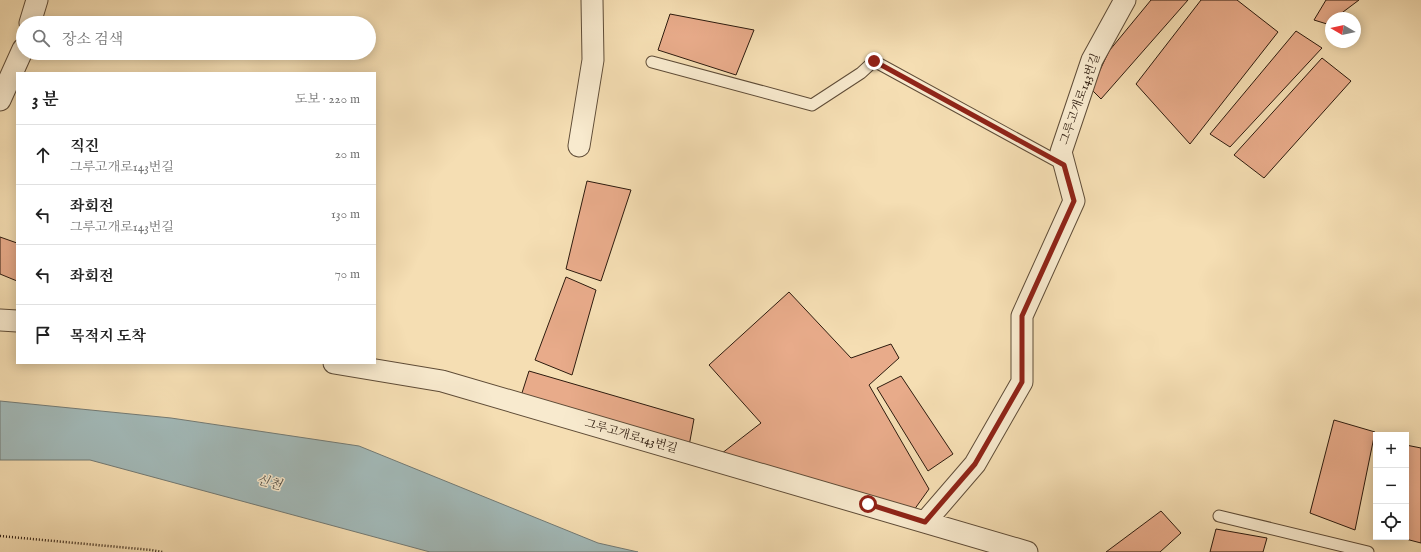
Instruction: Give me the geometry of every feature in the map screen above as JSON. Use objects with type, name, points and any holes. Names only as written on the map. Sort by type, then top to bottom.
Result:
[{"type":"street","points":[[32,16],[37,0]]},
{"type":"street","points":[[580,146],[594,60],[592,0]]},
{"type":"street","name":"그루고개로143번길","points":[[925,522],[975,464],[1022,382],[1022,316],[1074,201],[1061,152],[1092,60],[1125,0]]},
{"type":"street","points":[[0,100],[18,60]]},
{"type":"street","points":[[0,320],[16,321]]},
{"type":"street","name":"그루고개로143번길","points":[[340,364],[442,381],[1027,552]]},
{"type":"lane","points":[[652,62],[812,105],[861,73],[874,61],[1064,165]]},
{"type":"lane","points":[[1219,516],[1368,552]]},
{"type":"path","points":[[0,536],[163,552]]},
{"type":"water","name":"신천","points":[[0,401],[171,418],[359,446],[598,543],[638,552],[430,552],[90,460],[0,460]]},
{"type":"building","points":[[1151,0],[1188,0],[1101,99],[1091,89],[1109,51]]},
{"type":"building","points":[[1201,0],[1237,0],[1278,32],[1190,144],[1136,84]]},
{"type":"building","points":[[1326,0],[1359,0],[1343,12],[1325,12],[1325,23],[1314,20]]},
{"type":"building","points":[[670,14],[754,30],[736,75],[658,50]]},
{"type":"building","points":[[1296,31],[1322,48],[1230,147],[1210,134]]},
{"type":"building","points":[[1322,58],[1351,81],[1264,178],[1234,155]]},
{"type":"building","points":[[587,181],[631,190],[601,281],[566,269]]},
{"type":"building","points":[[0,237],[16,243],[16,281],[0,274]]},
{"type":"building","points":[[566,277],[596,290],[572,375],[535,360]]},
{"type":"building","points":[[789,292],[851,358],[891,344],[899,358],[869,385],[929,489],[914,510],[717,457],[761,423],[709,365]]},
{"type":"building","points":[[529,371],[694,419],[689,446],[521,396]]},
{"type":"building","points":[[901,376],[953,454],[928,471],[877,388]]},
{"type":"building","points":[[1334,420],[1375,432],[1373,432],[1373,442],[1355,530],[1310,513]]},
{"type":"building","points":[[1409,446],[1421,448],[1421,543],[1409,540]]},
{"type":"building","points":[[1161,511],[1181,533],[1160,552],[1106,552]]},
{"type":"building","points":[[1216,529],[1267,538],[1263,552],[1210,552]]},
{"type":"route","points":[[868,504],[925,522],[975,464],[1022,382],[1022,316],[1074,201],[1064,165],[874,61]]}]
